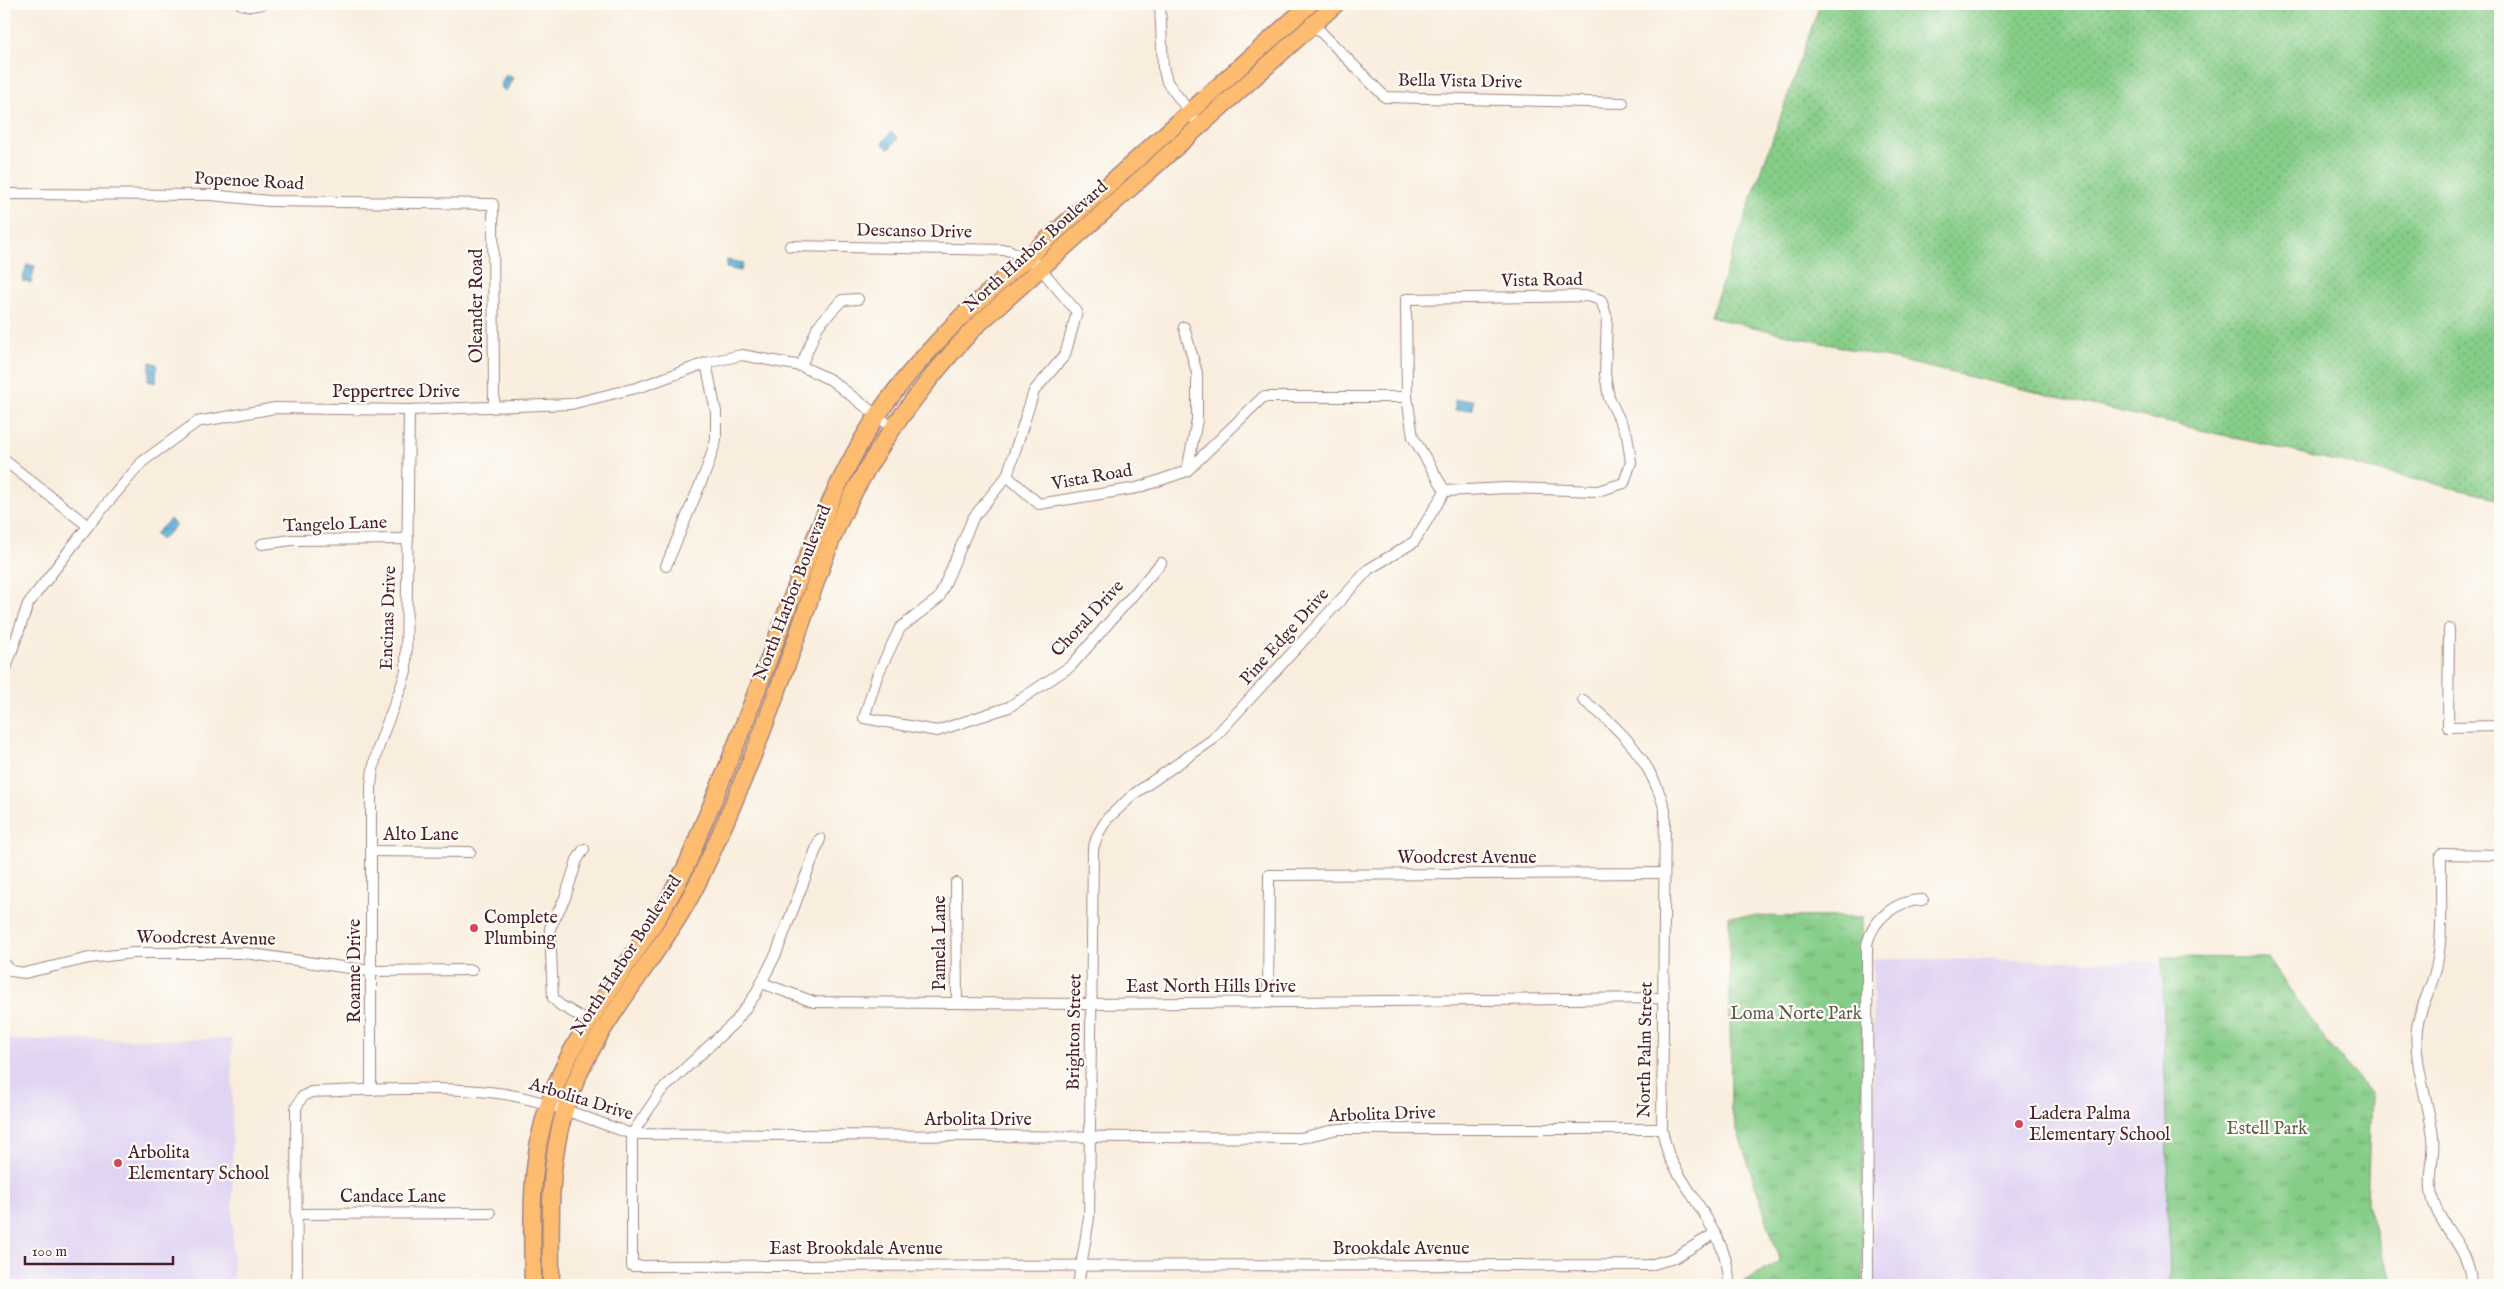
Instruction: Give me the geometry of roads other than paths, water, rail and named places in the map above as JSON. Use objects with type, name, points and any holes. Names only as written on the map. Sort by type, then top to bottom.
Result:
[{"type":"main road","name":"North Harbor Boulevard","points":[[533,1285],[532,1205],[536,1152],[548,1105],[565,1061],[588,1021],[660,915],[683,873],[771,653],[810,546],[828,506],[878,415],[940,339],[1200,126],[1336,4]]},
{"type":"main road","name":"North Harbor Boulevard","points":[[551,1285],[551,1202],[554,1161],[564,1112],[576,1079],[596,1038],[676,922],[698,882],[775,698],[842,515],[870,462],[893,428],[951,353],[1034,263],[1188,112],[1306,8]]},
{"type":"street","points":[[241,4],[250,6],[262,4]]},
{"type":"street","points":[[1160,4],[1165,74],[1171,89],[1200,126]]},
{"type":"street","name":"Bella Vista Drive","points":[[1306,8],[1313,25],[1385,97],[1623,103]]},
{"type":"street","name":"Popenoe Road","points":[[4,194],[211,195],[269,201],[493,204]]},
{"type":"street","name":"Oleander Road","points":[[493,204],[494,408]]},
{"type":"street","name":"Descanso Drive","points":[[790,246],[1008,250],[1034,263]]},
{"type":"street","points":[[1007,476],[1034,391],[1065,355],[1077,312],[1034,263]]},
{"type":"street","name":"Vista Road","points":[[1588,296],[1601,300],[1607,318],[1605,374],[1609,398],[1627,435],[1631,462],[1624,483],[1598,491],[1508,488],[1445,491],[1414,437],[1407,397],[1406,299],[1588,296]]},
{"type":"street","points":[[801,366],[818,326],[842,300],[858,299]]},
{"type":"street","points":[[1184,327],[1197,373],[1197,420],[1187,472]]},
{"type":"street","name":"Peppertree Drive","points":[[4,674],[28,604],[88,526],[142,462],[198,422],[275,408],[409,410],[571,404],[640,386],[706,363],[742,355],[801,366],[830,380],[893,428]]},
{"type":"street","points":[[666,566],[707,468],[716,440],[716,412],[706,363]]},
{"type":"street","name":"Vista Road","points":[[1007,476],[1039,504],[1137,488],[1187,472],[1263,397],[1407,397]]},
{"type":"street","name":"Encinas Drive","points":[[371,852],[372,766],[380,738],[398,699],[406,671],[409,410]]},
{"type":"street","points":[[4,460],[88,526]]},
{"type":"street","name":"Choral Drive","points":[[1007,476],[973,518],[939,598],[900,628],[877,676],[864,718],[937,731],[1009,707],[1071,666],[1161,563]]},
{"type":"street","name":"Pine Edge Drive","points":[[1134,794],[1212,740],[1369,569],[1414,542],[1445,491]]},
{"type":"street","name":"Tangelo Lane","points":[[262,544],[292,540],[408,539]]},
{"type":"street","points":[[2449,630],[2448,727],[2500,726]]},
{"type":"street","name":"North Palm Street","points":[[1583,700],[1601,713],[1634,746],[1650,772],[1665,810],[1662,1129],[1669,1157],[1714,1234],[1730,1269],[1729,1285]]},
{"type":"street","name":"Brighton Street","points":[[1078,1285],[1089,1218],[1093,849],[1098,834],[1107,819],[1134,794]]},
{"type":"street","points":[[632,1134],[661,1091],[736,1021],[762,983],[776,954],[820,839]]},
{"type":"street","points":[[584,849],[577,860],[566,898],[556,915],[550,933],[553,998],[560,1005],[588,1021]]},
{"type":"street","name":"Alto Lane","points":[[371,852],[470,852]]},
{"type":"street","name":"Roanne Drive","points":[[371,852],[371,1090]]},
{"type":"street","points":[[2471,1285],[2467,1258],[2436,1209],[2431,1192],[2430,1175],[2434,1139],[2418,1051],[2417,1030],[2420,1012],[2433,982],[2440,944],[2441,854],[2500,855]]},
{"type":"street","name":"Woodcrest Avenue","points":[[1268,1003],[1269,875],[1664,873]]},
{"type":"street","name":"Pamela Lane","points":[[956,883],[957,1003]]},
{"type":"street","points":[[1868,1285],[1867,944],[1870,931],[1877,921],[1908,900],[1923,900]]},
{"type":"street","name":"Woodcrest Avenue","points":[[4,963],[11,971],[25,973],[89,958],[133,953],[246,953],[370,971],[472,970]]},
{"type":"street","name":"East North Hills Drive","points":[[762,983],[814,1002],[1092,1004],[1663,998]]},
{"type":"street","name":"Arbolita Drive","points":[[296,1214],[296,1108],[302,1097],[311,1092],[371,1090],[470,1091],[506,1095],[548,1105],[632,1134],[1300,1138],[1338,1129],[1662,1129]]},
{"type":"street","name":"East Brookdale Avenue","points":[[632,1134],[632,1266],[1080,1265]]},
{"type":"street","points":[[296,1214],[297,1285]]},
{"type":"street","name":"Candace Lane","points":[[296,1214],[490,1214]]},
{"type":"street","name":"Brookdale Avenue","points":[[1080,1265],[1650,1265],[1674,1258],[1714,1234]]},
{"type":"water","points":[[506,74],[513,78],[506,91],[500,87]]},
{"type":"water","points":[[891,132],[898,138],[889,149],[882,143]]},
{"type":"water","points":[[727,260],[743,263],[741,271],[726,268]]},
{"type":"water","points":[[27,264],[35,266],[31,283],[22,281]]},
{"type":"water","points":[[150,362],[157,364],[156,383],[148,381]]},
{"type":"water","points":[[1455,400],[1473,400],[1473,409],[1455,411]]},
{"type":"water","points":[[170,519],[176,526],[161,540],[155,534]]},
{"type":"place","name":"Complete Plumbing","points":[[474,928]]},
{"type":"place","name":"Ladera Palma Elementary School","points":[[2019,1124]]},
{"type":"place","name":"Arbolita Elementary School","points":[[118,1163]]},
{"type":"park label","name":"Loma Norte Park","points":[[1796,1014]]},
{"type":"park label","name":"Estell Park","points":[[2267,1129]]}]
